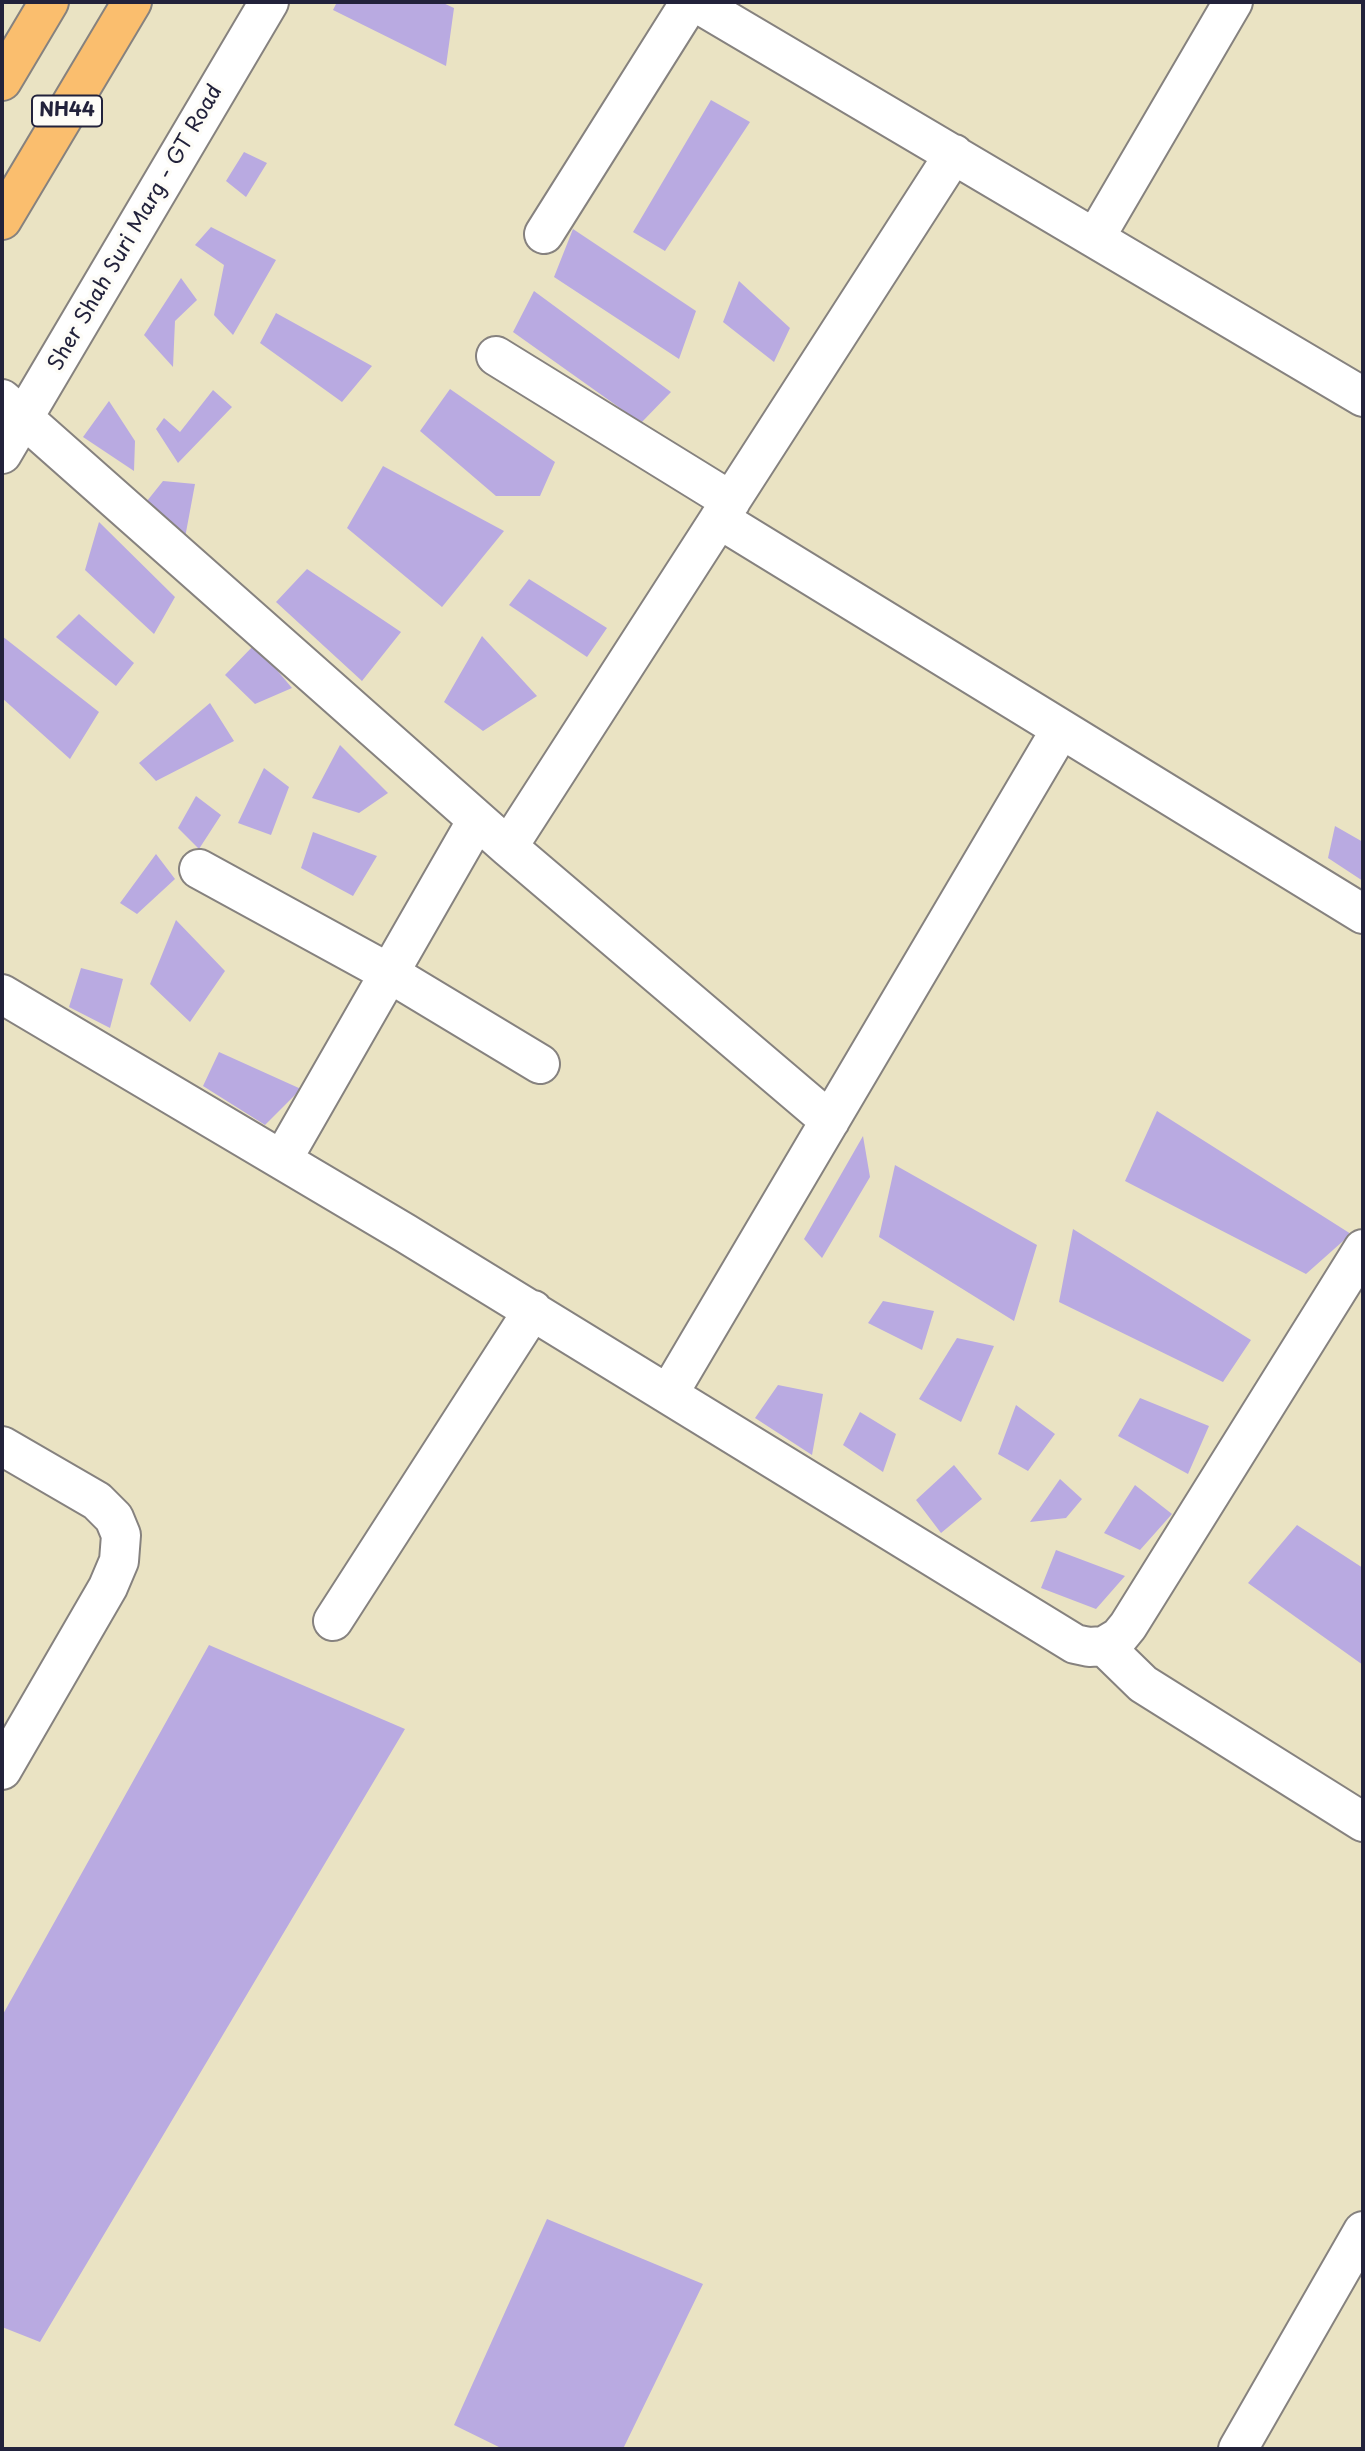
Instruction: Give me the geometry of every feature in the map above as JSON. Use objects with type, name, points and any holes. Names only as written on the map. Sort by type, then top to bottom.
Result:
[{"type":"highway","points":[[2,81],[49,2]]},
{"type":"highway","name":"NH44","points":[[2,220],[132,2]]},
{"type":"street","name":"Sher Shah Suri Marg - GT Road","points":[[2,454],[13,409],[269,2]]},
{"type":"street","points":[[544,234],[693,2],[1363,397]]},
{"type":"street","points":[[1095,238],[1233,2]]},
{"type":"street","points":[[508,847],[954,154]]},
{"type":"street","points":[[496,356],[725,510],[1061,729],[1363,914]]},
{"type":"street","points":[[13,409],[477,820],[830,1121]]},
{"type":"street","points":[[669,1392],[1061,729]]},
{"type":"street","points":[[282,1160],[477,820]]},
{"type":"street","points":[[200,869],[389,974],[540,1065]]},
{"type":"street","points":[[2,995],[669,1392],[1075,1644],[1089,1647],[1104,1646],[1119,1637],[1128,1626],[1363,1249]]},
{"type":"street","points":[[334,1621],[533,1310]]},
{"type":"street","points":[[2,1446],[97,1501],[114,1518],[121,1535],[119,1561],[108,1587],[2,1770]]},
{"type":"street","points":[[1104,1646],[1143,1684],[1363,1822]]},
{"type":"street","points":[[1238,2449],[1363,2231]]},
{"type":"building","points":[[337,2],[441,2],[454,8],[446,66],[333,10]]},
{"type":"building","points":[[711,100],[750,122],[665,251],[633,232]]},
{"type":"building","points":[[244,152],[267,163],[246,197],[226,181]]},
{"type":"building","points":[[211,227],[276,260],[233,335],[214,315],[224,265],[195,245]]},
{"type":"building","points":[[573,229],[696,311],[679,359],[554,277]]},
{"type":"building","points":[[181,278],[197,300],[175,321],[173,367],[144,335]]},
{"type":"building","points":[[739,281],[790,328],[774,362],[723,322]]},
{"type":"building","points":[[534,291],[671,392],[641,423],[513,332]]},
{"type":"building","points":[[276,313],[372,366],[342,402],[260,343]]},
{"type":"building","points":[[450,389],[555,462],[540,496],[496,496],[420,431]]},
{"type":"building","points":[[213,390],[232,407],[178,463],[156,429],[164,418],[180,432]]},
{"type":"building","points":[[109,401],[135,441],[134,471],[83,437]]},
{"type":"building","points":[[383,466],[504,531],[442,607],[347,528]]},
{"type":"building","points":[[163,481],[195,484],[184,543],[143,506]]},
{"type":"building","points":[[99,522],[175,597],[154,634],[85,570]]},
{"type":"building","points":[[307,569],[401,632],[362,681],[276,602]]},
{"type":"building","points":[[529,579],[607,628],[587,657],[509,605]]},
{"type":"building","points":[[79,614],[134,663],[116,686],[56,637]]},
{"type":"building","points":[[2,636],[99,712],[70,759],[2,698]]},
{"type":"building","points":[[482,636],[537,696],[483,731],[444,702]]},
{"type":"building","points":[[255,644],[292,688],[255,704],[225,675]]},
{"type":"building","points":[[210,703],[234,741],[156,781],[139,763]]},
{"type":"building","points":[[340,745],[388,793],[359,813],[312,798]]},
{"type":"building","points":[[264,768],[289,787],[271,835],[238,823]]},
{"type":"building","points":[[196,796],[221,815],[199,849],[178,828]]},
{"type":"building","points":[[1335,826],[1363,842],[1363,881],[1328,858]]},
{"type":"building","points":[[313,832],[377,856],[353,896],[301,868]]},
{"type":"building","points":[[156,854],[175,879],[137,914],[120,903]]},
{"type":"building","points":[[176,920],[225,971],[190,1022],[150,984]]},
{"type":"building","points":[[81,968],[123,979],[110,1028],[69,1007]]},
{"type":"building","points":[[219,1052],[301,1089],[265,1125],[203,1086]]},
{"type":"building","points":[[1157,1111],[1351,1234],[1306,1274],[1125,1181]]},
{"type":"building","points":[[863,1136],[870,1177],[822,1258],[804,1239]]},
{"type":"building","points":[[895,1165],[1037,1245],[1014,1321],[879,1237]]},
{"type":"building","points":[[1073,1229],[1251,1340],[1223,1382],[1059,1302]]},
{"type":"building","points":[[883,1301],[934,1311],[922,1350],[868,1323]]},
{"type":"building","points":[[957,1338],[994,1346],[961,1422],[919,1399]]},
{"type":"building","points":[[778,1385],[823,1394],[812,1455],[755,1418]]},
{"type":"building","points":[[1140,1398],[1209,1426],[1188,1474],[1118,1436]]},
{"type":"building","points":[[1016,1405],[1055,1434],[1028,1471],[998,1454]]},
{"type":"building","points":[[860,1412],[896,1434],[883,1472],[843,1445]]},
{"type":"building","points":[[954,1465],[982,1499],[941,1533],[916,1500]]},
{"type":"building","points":[[1060,1479],[1082,1499],[1066,1518],[1030,1522]]},
{"type":"building","points":[[1135,1485],[1172,1514],[1140,1550],[1104,1533]]},
{"type":"building","points":[[1297,1525],[1363,1568],[1363,1665],[1248,1583]]},
{"type":"building","points":[[1056,1550],[1125,1576],[1096,1609],[1041,1588]]},
{"type":"building","points":[[209,1645],[405,1729],[40,2342],[2,2327],[2,2016]]},
{"type":"building","points":[[547,2219],[703,2284],[623,2449],[503,2449],[454,2425]]}]
